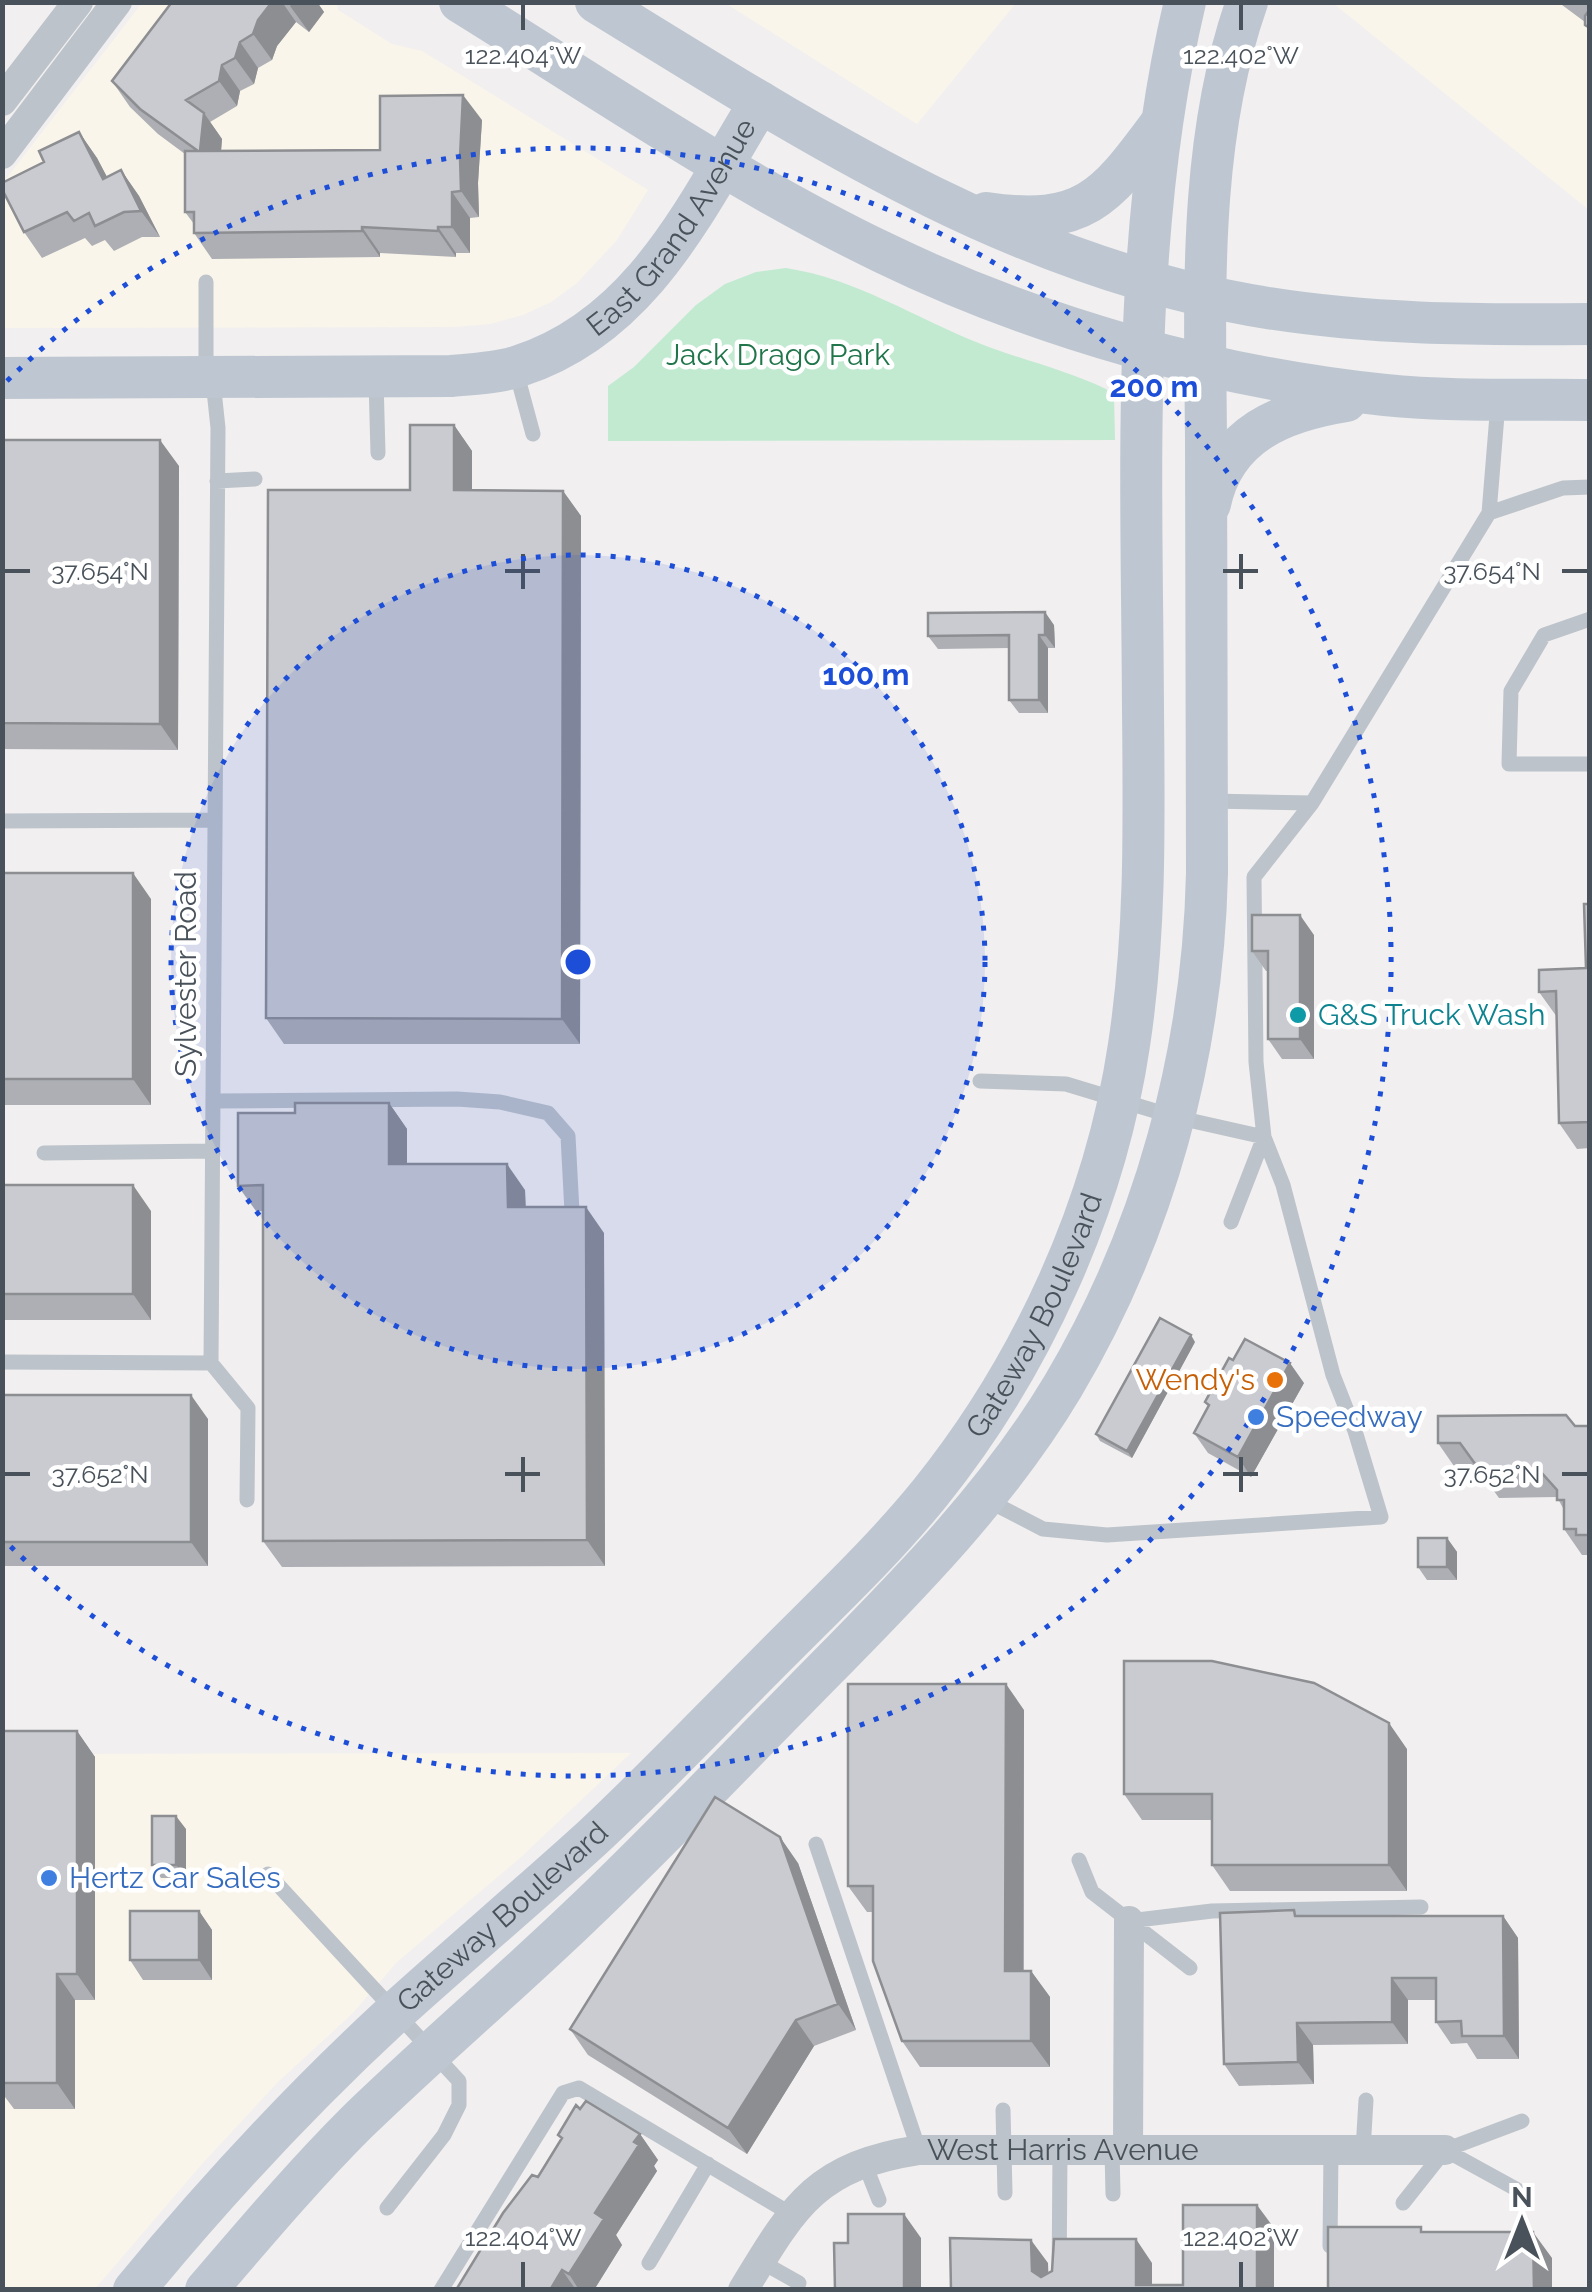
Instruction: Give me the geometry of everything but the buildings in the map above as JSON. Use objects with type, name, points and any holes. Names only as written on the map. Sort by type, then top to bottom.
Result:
[{"type":"main road","points":[[460,2],[722,164],[886,254],[1033,315],[1205,364],[1290,382],[1386,396],[1590,400]]},
{"type":"main road","points":[[596,2],[760,102]]},
{"type":"main road","name":"Gateway Boulevard","points":[[134,2290],[236,2172],[395,2012],[647,1785],[889,1539],[929,1494],[993,1404],[1044,1311],[1096,1183],[1118,1098],[1132,1019],[1144,888],[1144,348],[1159,126],[1184,2]]},
{"type":"main road","name":"Gateway Boulevard","points":[[206,2290],[348,2132],[631,1867],[922,1570],[984,1499],[1044,1415],[1090,1336],[1136,1233],[1175,1117],[1202,966],[1207,800],[1206,295],[1216,144],[1228,71],[1247,2]]},
{"type":"main road","name":"East Grand Avenue","points":[[2,378],[452,376],[515,367],[581,338],[628,300],[662,258],[760,102],[871,168],[1008,234],[1148,281],[1290,312],[1392,322],[1590,324]]},
{"type":"main road","points":[[946,205],[1016,217],[1075,210],[1113,186],[1159,126]]},
{"type":"main road","points":[[1206,536],[1211,498],[1223,467],[1255,433],[1280,416],[1309,407],[1386,396]]},
{"type":"street","points":[[2,101],[78,2]]},
{"type":"street","points":[[2,154],[117,2]]},
{"type":"street","points":[[1120,2150],[1129,1922]]},
{"type":"street","name":"West Harris Avenue","points":[[743,2290],[807,2194],[839,2172],[879,2156],[919,2150],[1445,2150]]},
{"type":"lane","name":"Sylvester Road","points":[[206,282],[210,378],[218,428],[211,1363]]},
{"type":"lane","points":[[515,367],[533,434]]},
{"type":"lane","points":[[376,376],[378,453]]},
{"type":"lane","points":[[984,1499],[1043,1528],[1107,1535],[1381,1517],[1355,1431],[1332,1375],[1283,1185],[1264,1137],[1256,1062],[1254,877],[1312,803],[1489,513],[1499,400]]},
{"type":"lane","points":[[217,481],[255,480]]},
{"type":"lane","points":[[1489,513],[1564,488],[1590,487]]},
{"type":"lane","points":[[1590,619],[1544,635],[1511,691],[1509,764],[1590,764]]},
{"type":"lane","points":[[1207,800],[1312,803]]},
{"type":"lane","points":[[2,821],[215,820]]},
{"type":"lane","points":[[980,1080],[1066,1084],[1175,1117],[1264,1137]]},
{"type":"lane","points":[[213,1101],[457,1098],[548,1112],[568,1136],[572,1212]]},
{"type":"lane","points":[[1231,1222],[1264,1137]]},
{"type":"lane","points":[[44,1153],[212,1151]]},
{"type":"lane","points":[[2,1362],[211,1363],[248,1408],[247,1500]]},
{"type":"lane","points":[[816,1844],[919,2150]]},
{"type":"lane","points":[[1079,1860],[1092,1892],[1190,1968]]},
{"type":"lane","points":[[268,1874],[459,2081],[459,2105],[444,2136],[387,2208]]},
{"type":"lane","points":[[1129,1922],[1212,1912],[1421,1908]]},
{"type":"lane","points":[[441,2290],[563,2093],[578,2088],[792,2214]]},
{"type":"lane","points":[[1363,2150],[1366,2100]]},
{"type":"lane","points":[[1003,2110],[1005,2193]]},
{"type":"lane","points":[[1402,2203],[1445,2150],[1522,2120]]},
{"type":"lane","points":[[1059,2290],[1060,2150]]},
{"type":"lane","points":[[1113,2194],[1120,2150]]},
{"type":"lane","points":[[1330,2258],[1332,2150]]},
{"type":"lane","points":[[1445,2150],[1516,2189]]},
{"type":"lane","points":[[864,2162],[879,2200]]},
{"type":"lane","points":[[649,2263],[708,2164]]},
{"type":"lane","points":[[760,2262],[799,2283]]},
{"type":"shaded area","points":[[337,2],[338,10],[392,44],[422,51],[648,190],[617,240],[577,283],[551,302],[523,315],[490,324],[453,327],[3,328],[2,184],[142,3]]},
{"type":"shaded area","points":[[725,3],[1016,3],[917,124]]},
{"type":"shaded area","points":[[1333,3],[1589,3],[1589,210]]},
{"type":"shaded area","points":[[631,1753],[520,1858],[397,1962],[353,2013],[277,2083],[202,2164],[94,2290],[3,2289],[2,1754]]},
{"type":"green space","name":"Jack Drago Park","points":[[786,268],[861,290],[981,344],[1106,389],[1114,396],[1115,440],[608,441],[608,386],[634,367],[696,305],[725,284],[756,272]]},
{"type":"place","name":"G&S Truck Wash","points":[[1298,1015]]},
{"type":"place","name":"Wendy's","points":[[1275,1380]]},
{"type":"place","name":"Speedway","points":[[1256,1417]]},
{"type":"place","name":"Hertz Car Sales","points":[[49,1878]]}]
